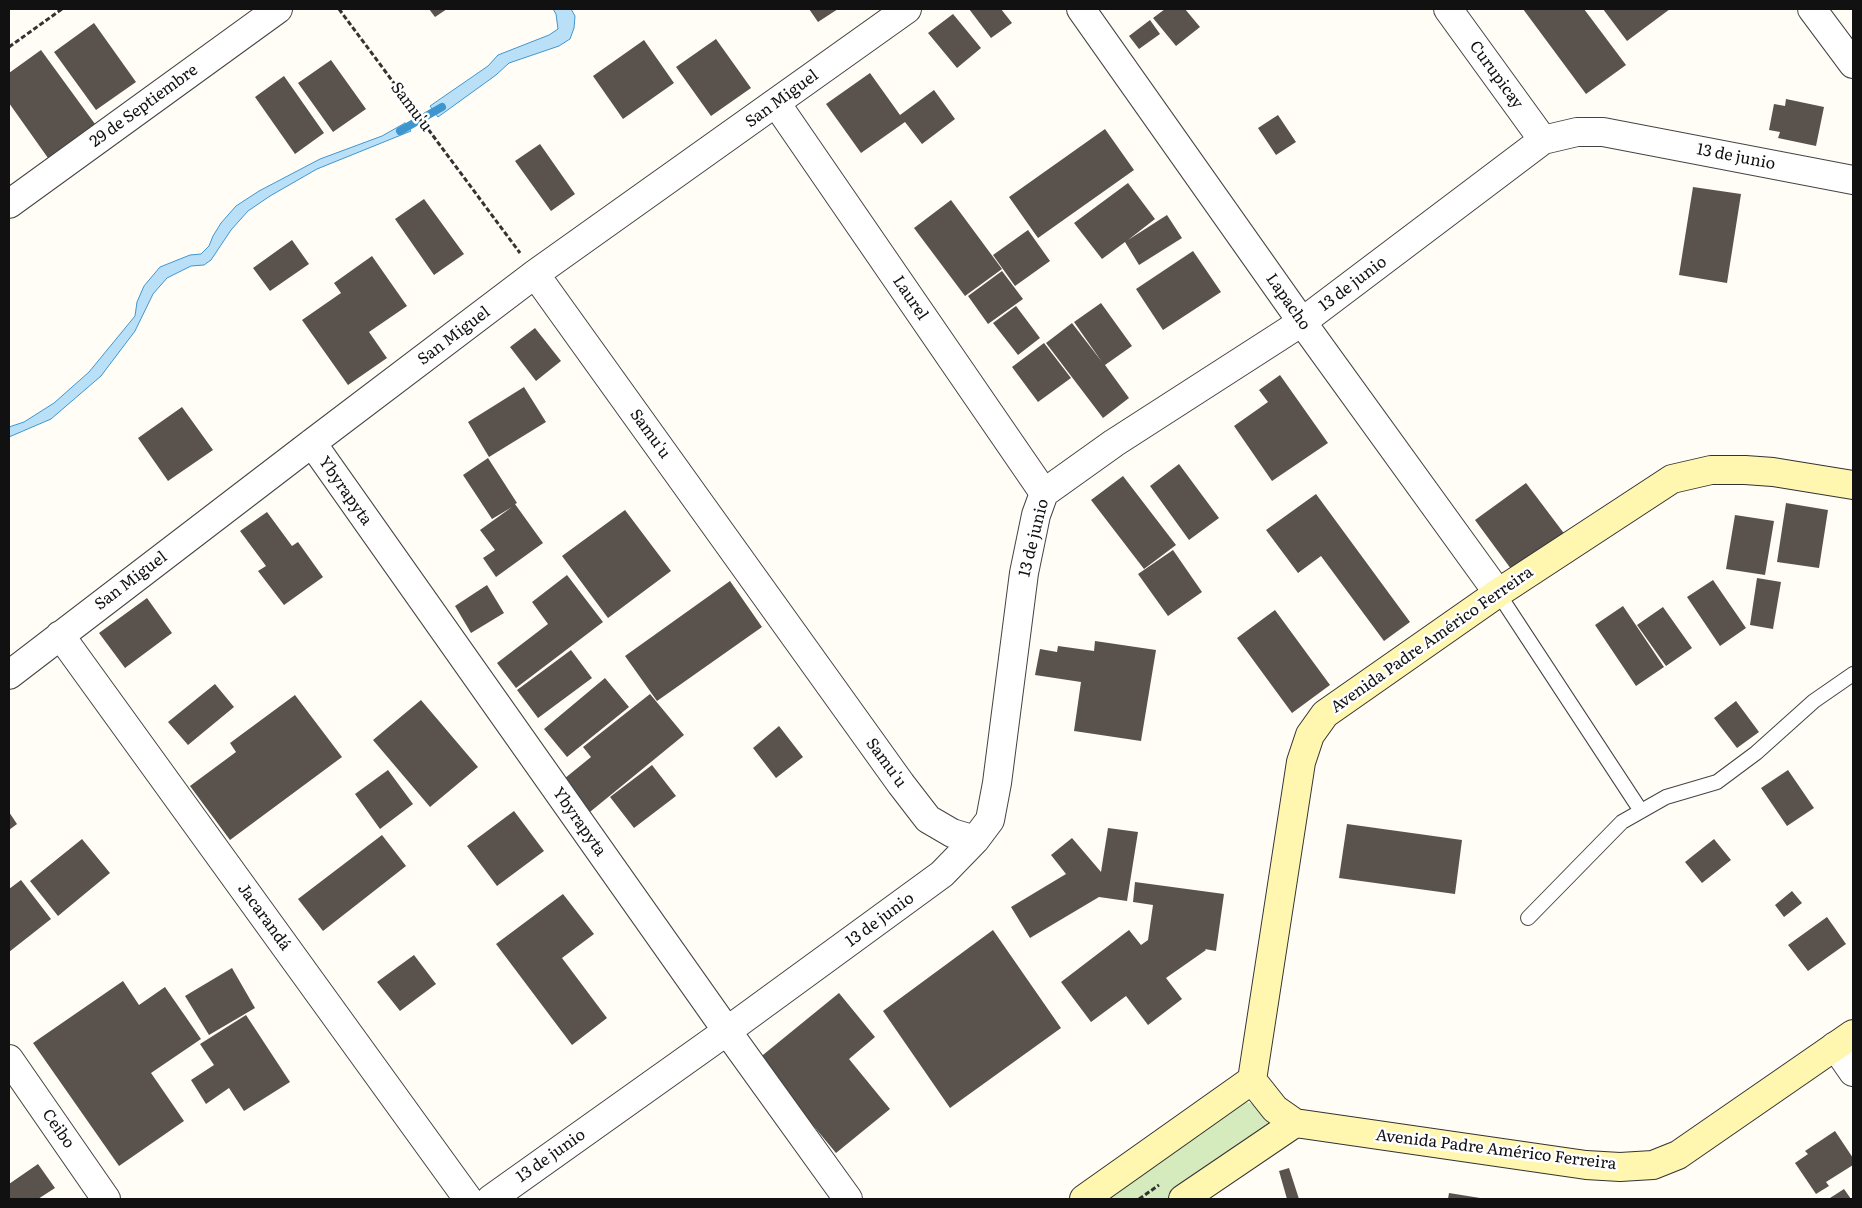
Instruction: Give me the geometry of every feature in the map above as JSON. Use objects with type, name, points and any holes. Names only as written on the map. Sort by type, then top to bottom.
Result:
[{"type":"street","name":"29 de Septiembre","points":[[9,204],[278,9]]},
{"type":"street","name":"San Miguel","points":[[9,675],[536,274],[907,9]]},
{"type":"street","name":"Lapacho","points":[[1081,9],[1302,322],[1498,593]]},
{"type":"street","name":"Curupicay","points":[[1448,9],[1543,140]]},
{"type":"street","points":[[1812,9],[1853,64]]},
{"type":"street","name":"Laurel","points":[[776,103],[1044,493]]},
{"type":"street","name":"13 de junio","points":[[491,1199],[727,1031],[942,874],[975,840],[990,820],[1024,573],[1036,516],[1044,493],[1114,443],[1302,322],[1543,140],[1577,132],[1603,132],[1853,180]]},
{"type":"street","name":"Samu'u","points":[[536,274],[928,819],[952,833],[975,840]]},
{"type":"street","name":"Ybyrapyta","points":[[312,443],[727,1031],[848,1199]]},
{"type":"street","name":"Avenida Padre Américo Ferreira","points":[[1252,1080],[1301,762],[1310,735],[1326,714],[1498,593],[1672,479],[1711,470],[1746,470],[1773,472],[1853,485]]},
{"type":"street","name":"Jacarandá","points":[[60,635],[468,1199]]},
{"type":"street","points":[[1844,1040],[1853,1072]]},
{"type":"street","name":"Avenida Padre Américo Ferreira","points":[[1295,1123],[1586,1165],[1620,1168],[1653,1165],[1678,1155],[1844,1040]]},
{"type":"street","name":"Ceibo","points":[[9,1059],[106,1199]]},
{"type":"street","points":[[1084,1199],[1252,1080],[1275,1109],[1295,1123],[1183,1199]]},
{"type":"lane","points":[[1498,593],[1641,810]]},
{"type":"lane","points":[[1528,918],[1622,822],[1666,797],[1717,782],[1756,754],[1814,701],[1853,674]]},
{"type":"path","points":[[9,47],[62,9]]},
{"type":"path","name":"Samu'u","points":[[339,9],[536,274]]},
{"type":"green space","points":[[1240,1100],[1256,1106],[1270,1126],[1186,1199],[1099,1199]]},
{"type":"water","points":[[553,9],[571,9],[575,16],[574,28],[570,39],[559,46],[509,63],[496,75],[438,117],[430,106],[488,66],[498,55],[549,35],[558,29],[556,14]]},
{"type":"water","points":[[405,123],[411,131],[317,169],[248,211],[231,230],[211,260],[204,265],[191,266],[167,278],[153,294],[135,331],[101,376],[51,419],[9,437],[9,427],[24,422],[54,403],[89,372],[135,316],[137,302],[144,286],[160,267],[190,255],[201,254],[209,246],[221,223],[236,206],[259,191],[320,159],[382,136]]},
{"type":"building","points":[[429,9],[447,9],[435,17]]},
{"type":"building","points":[[809,9],[838,9],[818,22]]},
{"type":"building","points":[[969,9],[1001,9],[1012,23],[991,38]]},
{"type":"building","points":[[1165,9],[1185,9],[1200,27],[1176,46],[1153,18]]},
{"type":"building","points":[[1523,9],[1584,9],[1626,65],[1586,94]]},
{"type":"building","points":[[1603,9],[1670,9],[1627,41]]},
{"type":"building","points":[[953,14],[981,48],[957,68],[928,33]]},
{"type":"building","points":[[1150,20],[1160,34],[1139,49],[1129,36]]},
{"type":"building","points":[[94,23],[136,82],[96,110],[54,52]]},
{"type":"building","points":[[716,39],[751,88],[711,116],[676,67]]},
{"type":"building","points":[[644,40],[674,83],[623,119],[593,76]]},
{"type":"building","points":[[41,50],[95,124],[48,158],[9,103],[9,73]]},
{"type":"building","points":[[331,60],[366,109],[333,132],[298,83]]},
{"type":"building","points":[[870,73],[900,115],[934,90],[955,119],[922,144],[905,122],[861,153],[826,104]]},
{"type":"building","points":[[284,76],[324,133],[295,154],[255,97]]},
{"type":"building","points":[[1786,99],[1824,107],[1816,146],[1778,138],[1780,132],[1769,130],[1774,104],[1785,106]]},
{"type":"building","points":[[1278,115],[1296,142],[1276,155],[1258,128]]},
{"type":"building","points":[[1105,129],[1134,170],[1038,238],[1009,197]]},
{"type":"building","points":[[540,144],[575,194],[551,211],[515,161]]},
{"type":"building","points":[[1128,183],[1155,219],[1128,240],[1167,215],[1182,238],[1139,265],[1125,242],[1102,259],[1074,223]]},
{"type":"building","points":[[1693,187],[1741,194],[1727,283],[1679,275]]},
{"type":"building","points":[[424,199],[464,254],[434,275],[395,219]]},
{"type":"building","points":[[951,200],[1002,269],[965,296],[914,228]]},
{"type":"building","points":[[1028,230],[1050,261],[1015,286],[993,255]]},
{"type":"building","points":[[292,240],[309,264],[270,291],[253,268]]},
{"type":"building","points":[[1193,251],[1221,292],[1163,330],[1136,289]]},
{"type":"building","points":[[372,256],[407,306],[369,332],[387,358],[348,385],[302,320],[341,293],[334,283]]},
{"type":"building","points":[[1002,271],[1023,299],[988,324],[968,296]]},
{"type":"building","points":[[1101,303],[1132,346],[1105,365],[1129,398],[1103,418],[1046,343],[1072,323],[1102,362],[1074,322]]},
{"type":"building","points":[[1016,306],[1040,338],[1018,355],[993,323]]},
{"type":"building","points":[[535,328],[561,361],[536,381],[510,347]]},
{"type":"building","points":[[1044,343],[1071,378],[1038,402],[1012,367]]},
{"type":"building","points":[[1280,375],[1328,443],[1272,481],[1234,426],[1268,402],[1259,390]]},
{"type":"building","points":[[524,387],[546,422],[489,457],[468,422]]},
{"type":"building","points":[[182,407],[213,450],[168,481],[138,438]]},
{"type":"building","points":[[488,458],[517,503],[515,504],[543,543],[496,577],[483,558],[495,550],[480,530],[512,507],[492,519],[463,475]]},
{"type":"building","points":[[1179,464],[1219,518],[1189,540],[1150,486]]},
{"type":"building","points":[[1123,476],[1176,545],[1144,569],[1091,500]]},
{"type":"building","points":[[1526,483],[1566,536],[1514,573],[1475,520]]},
{"type":"building","points":[[1316,494],[1410,622],[1384,641],[1321,556],[1298,573],[1266,530]]},
{"type":"building","points":[[1786,503],[1828,510],[1819,568],[1777,562]]},
{"type":"building","points":[[625,510],[671,571],[608,618],[562,556]]},
{"type":"building","points":[[267,512],[292,546],[298,542],[323,577],[284,605],[258,571],[266,566],[240,531]]},
{"type":"building","points":[[1735,515],[1774,521],[1765,575],[1726,569]]},
{"type":"building","points":[[1173,550],[1202,592],[1168,616],[1138,574]]},
{"type":"building","points":[[567,575],[603,622],[516,688],[497,663],[548,624],[532,602]]},
{"type":"building","points":[[1757,578],[1781,582],[1773,629],[1750,625]]},
{"type":"building","points":[[1713,580],[1746,628],[1720,646],[1687,597]]},
{"type":"building","points":[[730,581],[762,627],[657,701],[625,656]]},
{"type":"building","points":[[487,585],[504,613],[471,633],[455,606]]},
{"type":"building","points":[[147,598],[172,633],[125,668],[99,633]]},
{"type":"building","points":[[1623,606],[1664,667],[1636,686],[1595,625]]},
{"type":"building","points":[[1663,607],[1692,648],[1666,666],[1637,625]]},
{"type":"building","points":[[1275,610],[1330,685],[1292,713],[1237,638]]},
{"type":"building","points":[[1095,641],[1156,650],[1141,741],[1074,731],[1081,682],[1035,675],[1040,649],[1057,652],[1058,646],[1094,651]]},
{"type":"building","points":[[571,650],[592,678],[538,718],[517,690]]},
{"type":"building","points":[[605,678],[629,707],[567,757],[544,729]]},
{"type":"building","points":[[215,684],[234,707],[188,745],[168,722]]},
{"type":"building","points":[[650,694],[684,735],[585,816],[559,783],[591,757],[583,747]]},
{"type":"building","points":[[295,695],[342,757],[230,840],[190,786],[236,752],[230,743]]},
{"type":"building","points":[[421,700],[478,767],[430,807],[373,740]]},
{"type":"building","points":[[1736,701],[1759,732],[1737,748],[1714,718]]},
{"type":"building","points":[[779,726],[803,757],[776,778],[753,748]]},
{"type":"building","points":[[652,765],[676,796],[634,828],[610,797]]},
{"type":"building","points":[[388,770],[413,804],[380,829],[355,794]]},
{"type":"building","points":[[1788,770],[1814,808],[1787,826],[1761,788]]},
{"type":"building","points":[[514,811],[544,851],[497,886],[467,846]]},
{"type":"building","points":[[9,812],[17,824],[9,830]]},
{"type":"building","points":[[1347,824],[1462,840],[1455,894],[1339,878]]},
{"type":"building","points":[[1108,828],[1138,832],[1127,901],[1099,897],[1030,938],[1011,907],[1066,874],[1051,855],[1072,838],[1101,872]]},
{"type":"building","points":[[382,835],[406,866],[323,931],[298,899]]},
{"type":"building","points":[[82,839],[110,873],[58,916],[30,881]]},
{"type":"building","points":[[1714,839],[1731,860],[1702,883],[1685,862]]},
{"type":"building","points":[[21,880],[51,919],[9,952],[9,889]]},
{"type":"building","points":[[1135,882],[1224,894],[1216,951],[1205,949],[1166,978],[1182,999],[1148,1025],[1126,996],[1091,1022],[1061,982],[1129,930],[1141,945],[1148,940],[1153,905],[1133,902]]},
{"type":"building","points":[[1792,891],[1802,903],[1784,917],[1775,905]]},
{"type":"building","points":[[563,894],[594,934],[562,958],[607,1018],[572,1045],[496,944]]},
{"type":"building","points":[[1827,917],[1846,944],[1808,971],[1788,945]]},
{"type":"building","points":[[993,930],[1061,1028],[950,1108],[883,1011]]},
{"type":"building","points":[[414,955],[436,984],[400,1011],[377,982]]},
{"type":"building","points":[[232,968],[255,1008],[209,1035],[185,996]]},
{"type":"building","points":[[123,981],[139,1005],[165,987],[201,1039],[151,1073],[184,1121],[119,1166],[33,1043]]},
{"type":"building","points":[[839,993],[875,1037],[849,1059],[890,1109],[836,1153],[758,1059]]},
{"type":"building","points":[[246,1015],[290,1082],[244,1111],[229,1088],[206,1104],[191,1080],[214,1065],[200,1044]]},
{"type":"building","points":[[1835,1131],[1853,1158],[1853,1165],[1826,1182],[1829,1186],[1816,1194],[1795,1163],[1808,1154],[1805,1151]]},
{"type":"building","points":[[38,1164],[55,1188],[38,1199],[9,1199],[9,1184]]},
{"type":"building","points":[[1289,1168],[1299,1199],[1287,1199],[1279,1171]]},
{"type":"building","points":[[1844,1189],[1851,1199],[1830,1199],[1830,1198]]},
{"type":"building","points":[[1449,1193],[1480,1198],[1480,1199],[1448,1199]]},
{"type":"waterway","points":[[400,131],[442,107]]}]
